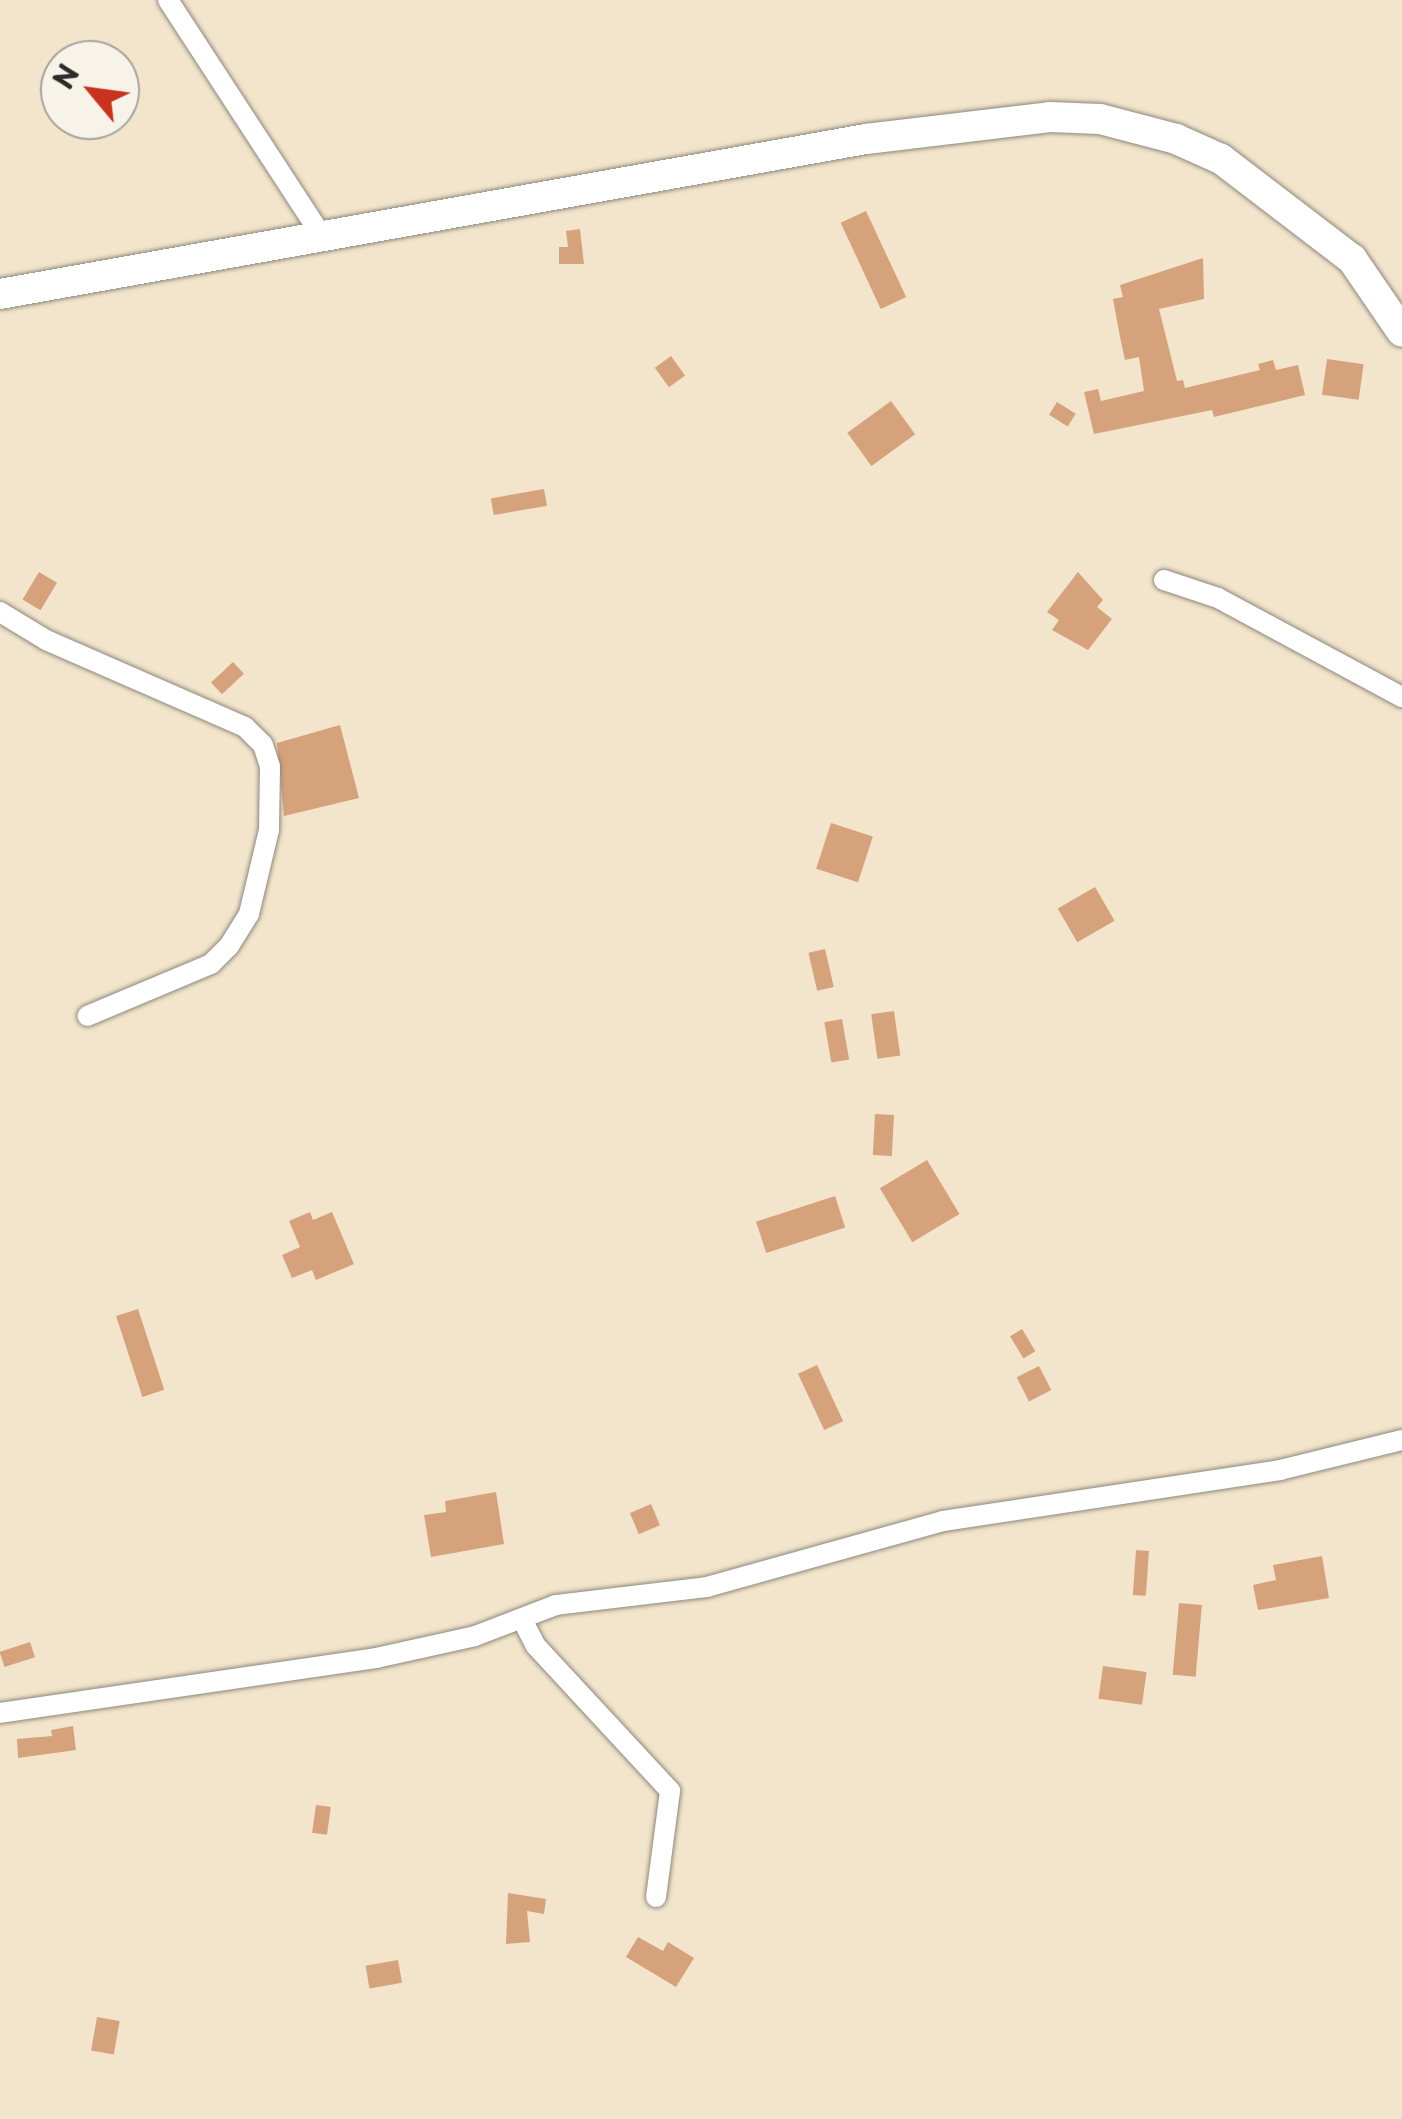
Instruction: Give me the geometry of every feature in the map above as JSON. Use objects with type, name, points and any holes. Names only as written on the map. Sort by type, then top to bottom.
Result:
[{"type":"street","points":[[168,0],[319,232]]},
{"type":"street","points":[[0,294],[319,232],[866,139],[1050,117],[1100,120],[1176,139],[1268,191],[1352,259],[1402,332]]},
{"type":"street","points":[[1164,580],[1218,598],[1402,697]]},
{"type":"street","points":[[0,612],[46,640],[245,727],[264,744],[270,766],[261,864],[249,914],[229,946],[211,964],[87,1016]]},
{"type":"street","points":[[0,1712],[344,1664],[522,1621],[556,1605],[603,1596],[706,1587],[943,1521],[1280,1470],[1402,1440]]},
{"type":"street","points":[[522,1621],[535,1645],[670,1791],[656,1897]]},
{"type":"building","points":[[866,211],[906,297],[881,309],[841,223]]},
{"type":"building","points":[[580,229],[584,264],[559,264],[559,247],[568,247],[566,231]]},
{"type":"building","points":[[1203,258],[1204,299],[1159,309],[1177,381],[1183,380],[1185,388],[1260,370],[1258,364],[1273,360],[1276,370],[1298,365],[1305,395],[1214,417],[1212,410],[1094,434],[1084,392],[1098,389],[1101,401],[1144,391],[1139,357],[1125,360],[1113,299],[1123,297],[1120,285]]},
{"type":"building","points":[[671,356],[685,375],[669,387],[655,368]]},
{"type":"building","points":[[1327,359],[1364,364],[1359,400],[1322,395]]},
{"type":"building","points":[[891,401],[915,434],[871,466],[847,433]]},
{"type":"building","points":[[1057,402],[1076,414],[1068,426],[1049,415]]},
{"type":"building","points":[[544,489],[547,506],[494,515],[491,498]]},
{"type":"building","points":[[39,572],[57,583],[41,610],[23,599]]},
{"type":"building","points":[[1078,572],[1103,600],[1097,607],[1112,619],[1088,650],[1052,630],[1059,620],[1047,612]]},
{"type":"building","points":[[233,662],[244,674],[222,694],[211,682]]},
{"type":"building","points":[[340,725],[359,798],[284,816],[277,743]]},
{"type":"building","points":[[831,823],[873,837],[858,882],[816,869]]},
{"type":"building","points":[[1095,887],[1114,921],[1077,942],[1058,908]]},
{"type":"building","points":[[825,949],[834,987],[817,991],[808,953]]},
{"type":"building","points":[[894,1011],[900,1056],[877,1059],[871,1014]]},
{"type":"building","points":[[842,1019],[849,1059],[831,1063],[824,1022]]},
{"type":"building","points":[[875,1114],[894,1115],[892,1156],[873,1155]]},
{"type":"building","points":[[927,1160],[959,1214],[912,1242],[880,1188]]},
{"type":"building","points":[[835,1196],[845,1227],[766,1253],[756,1222]]},
{"type":"building","points":[[310,1212],[313,1220],[332,1212],[354,1264],[316,1280],[312,1270],[292,1278],[282,1255],[300,1247],[289,1221]]},
{"type":"building","points":[[138,1309],[164,1390],[142,1397],[116,1316]]},
{"type":"building","points":[[1022,1329],[1035,1351],[1023,1358],[1010,1336]]},
{"type":"building","points":[[817,1365],[843,1421],[824,1430],[798,1374]]},
{"type":"building","points":[[1039,1366],[1051,1390],[1029,1401],[1017,1377]]},
{"type":"building","points":[[496,1492],[504,1544],[431,1557],[424,1515],[446,1512],[445,1501]]},
{"type":"building","points":[[651,1504],[660,1525],[639,1534],[630,1513]]},
{"type":"building","points":[[1136,1550],[1149,1551],[1146,1596],[1133,1595]]},
{"type":"building","points":[[1322,1556],[1329,1598],[1258,1610],[1253,1585],[1276,1580],[1273,1565]]},
{"type":"building","points":[[1179,1603],[1202,1605],[1196,1677],[1173,1675]]},
{"type":"building","points":[[30,1642],[35,1657],[5,1667],[0,1652]]},
{"type":"building","points":[[1103,1666],[1147,1672],[1142,1705],[1098,1699]]},
{"type":"building","points":[[73,1726],[76,1750],[18,1758],[17,1739],[52,1736],[51,1730]]},
{"type":"building","points":[[316,1805],[331,1807],[327,1835],[312,1833]]},
{"type":"building","points":[[508,1893],[546,1899],[544,1914],[527,1911],[530,1942],[506,1944]]},
{"type":"building","points":[[638,1937],[663,1951],[668,1942],[694,1958],[676,1987],[626,1957]]},
{"type":"building","points":[[398,1960],[402,1983],[369,1988],[366,1966]]},
{"type":"building","points":[[97,2017],[120,2021],[114,2054],[91,2050]]}]
